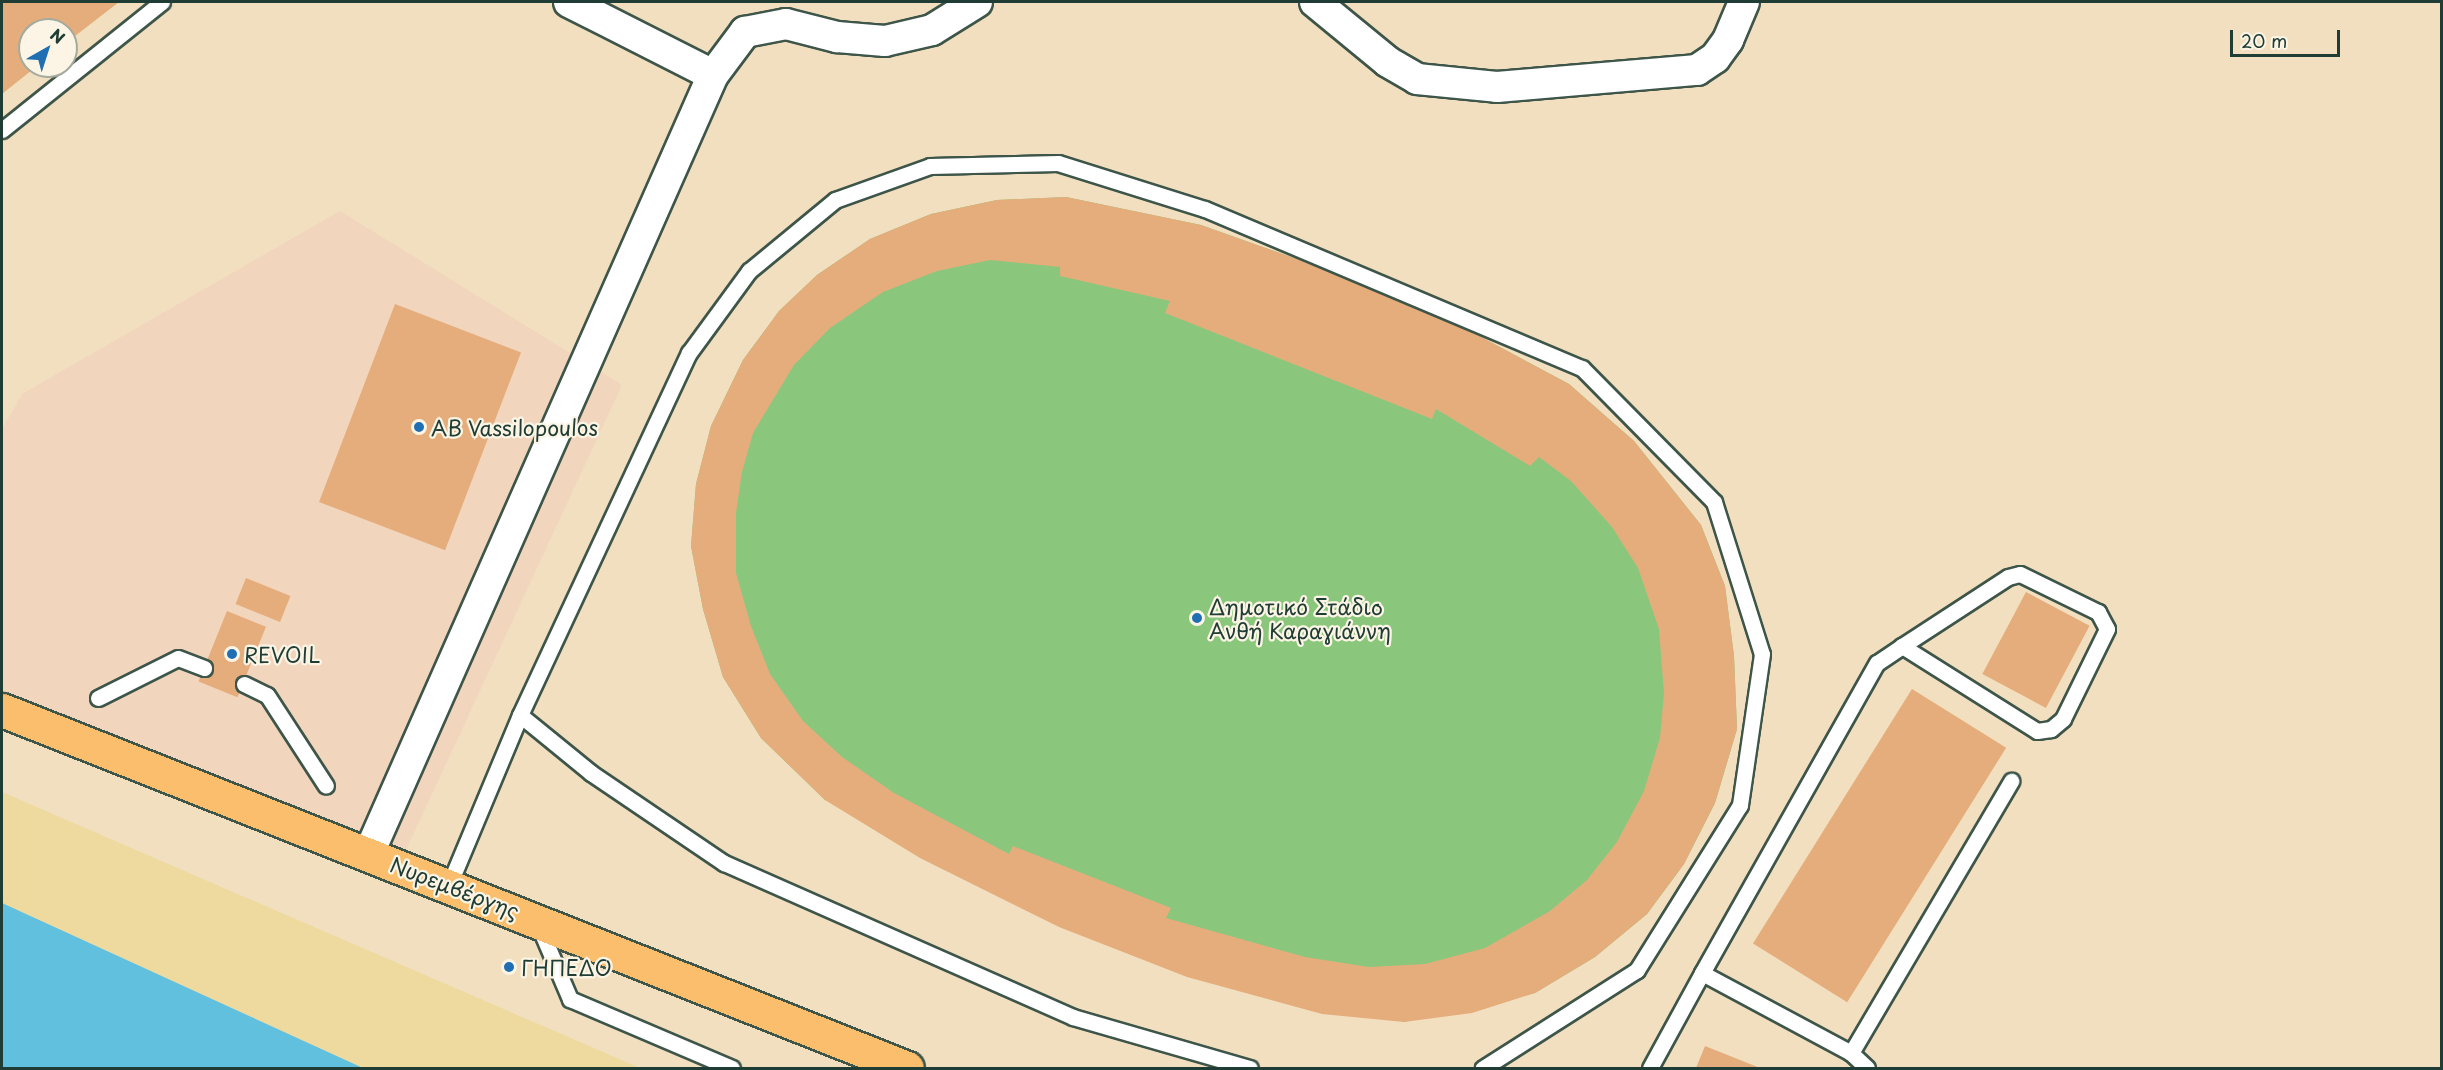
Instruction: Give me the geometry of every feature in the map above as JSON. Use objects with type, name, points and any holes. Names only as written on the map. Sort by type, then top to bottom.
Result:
[{"type":"main road","name":"Νυρεμβέργης","points":[[2,710],[536,918],[907,1068]]},
{"type":"street","points":[[569,2],[713,75]]},
{"type":"street","points":[[369,853],[713,75],[746,32],[786,24],[837,37],[885,40],[932,30],[967,11],[977,2]]},
{"type":"street","points":[[1315,2],[1388,62],[1417,79],[1450,85],[1497,87],[1697,70],[1715,58],[1728,40],[1744,2]]},
{"type":"lane","points":[[2,130],[162,2]]},
{"type":"lane","points":[[448,885],[520,715],[689,353],[749,271],[835,200],[930,166],[1058,163],[1204,209],[1582,368],[1714,502],[1762,654],[1740,806],[1637,970],[1483,1068]]},
{"type":"lane","points":[[1650,1068],[1858,690],[1877,663],[1902,646],[2008,577],[2020,574],[2098,612],[2107,628],[2063,719],[2051,729],[2037,731],[1902,646]]},
{"type":"lane","points":[[98,698],[178,658],[204,668]]},
{"type":"lane","points":[[244,684],[267,695],[326,786]]},
{"type":"lane","points":[[520,715],[591,773],[724,863],[1073,1017],[1250,1068]]},
{"type":"lane","points":[[1851,1053],[2011,781]]},
{"type":"lane","points":[[536,918],[570,999],[732,1068]]},
{"type":"lane","points":[[1702,973],[1851,1053],[1867,1068]]},
{"type":"shaded area","points":[[340,211],[622,385],[399,865],[2,706],[2,429],[22,394]]},
{"type":"green space","points":[[1066,197],[1201,225],[1336,273],[1455,323],[1569,384],[1634,441],[1701,525],[1725,586],[1734,656],[1737,729],[1715,803],[1684,864],[1647,914],[1595,957],[1535,993],[1404,1022],[825,800],[761,738],[723,677],[703,609],[691,546],[696,484],[711,426],[743,360],[779,311],[817,275],[870,239],[931,214],[997,200]]},
{"type":"sand","points":[[2,792],[640,1068],[363,1068],[2,903]]},
{"type":"water","points":[[2,903],[363,1068],[2,1068]]},
{"type":"building","points":[[2,2],[119,2],[78,34],[78,18],[18,18],[18,78],[22,78],[2,94]]},
{"type":"building","points":[[1066,197],[1201,225],[1336,273],[1455,323],[1569,384],[1634,441],[1701,525],[1725,586],[1734,656],[1737,729],[1715,803],[1684,864],[1647,914],[1595,957],[1535,993],[1472,1013],[1404,1022],[1322,1014],[1187,977],[1059,927],[920,858],[825,800],[761,738],[723,677],[703,609],[691,546],[696,484],[711,426],[743,360],[779,311],[817,275],[870,239],[931,214],[997,200]],"holes":[[[990,260],[1060,267],[1060,276],[1170,301],[1165,313],[1432,419],[1436,409],[1530,466],[1539,457],[1571,481],[1612,527],[1638,568],[1659,629],[1664,693],[1660,738],[1644,791],[1617,842],[1587,880],[1550,911],[1485,948],[1425,964],[1369,967],[1305,957],[1166,918],[1171,908],[1013,846],[1009,854],[894,793],[842,757],[803,721],[770,674],[751,626],[736,573],[736,513],[742,472],[753,433],[794,365],[830,328],[883,292],[937,271]]]},
{"type":"building","name":"AB Vassilopoulos","points":[[395,304],[521,352],[445,550],[319,502]]},
{"type":"building","points":[[246,578],[291,596],[280,622],[236,604]]},
{"type":"building","points":[[2026,592],[2090,626],[2046,708],[1982,674]]},
{"type":"building","points":[[227,611],[266,627],[237,697],[199,681]]},
{"type":"building","points":[[1912,689],[2006,748],[1847,1002],[1753,943]]},
{"type":"building","points":[[1705,1046],[1760,1068],[1696,1068]]},
{"type":"place","name":"AB Vassilopoulos","points":[[419,427]]},
{"type":"place","name":"Δημοτικό Στάδιο Ανθή Καραγιάννη","points":[[1197,618]]},
{"type":"place","name":"REVOIL","points":[[232,654]]},
{"type":"place","name":"ΓΗΠΕΔΟ","points":[[509,967]]}]
